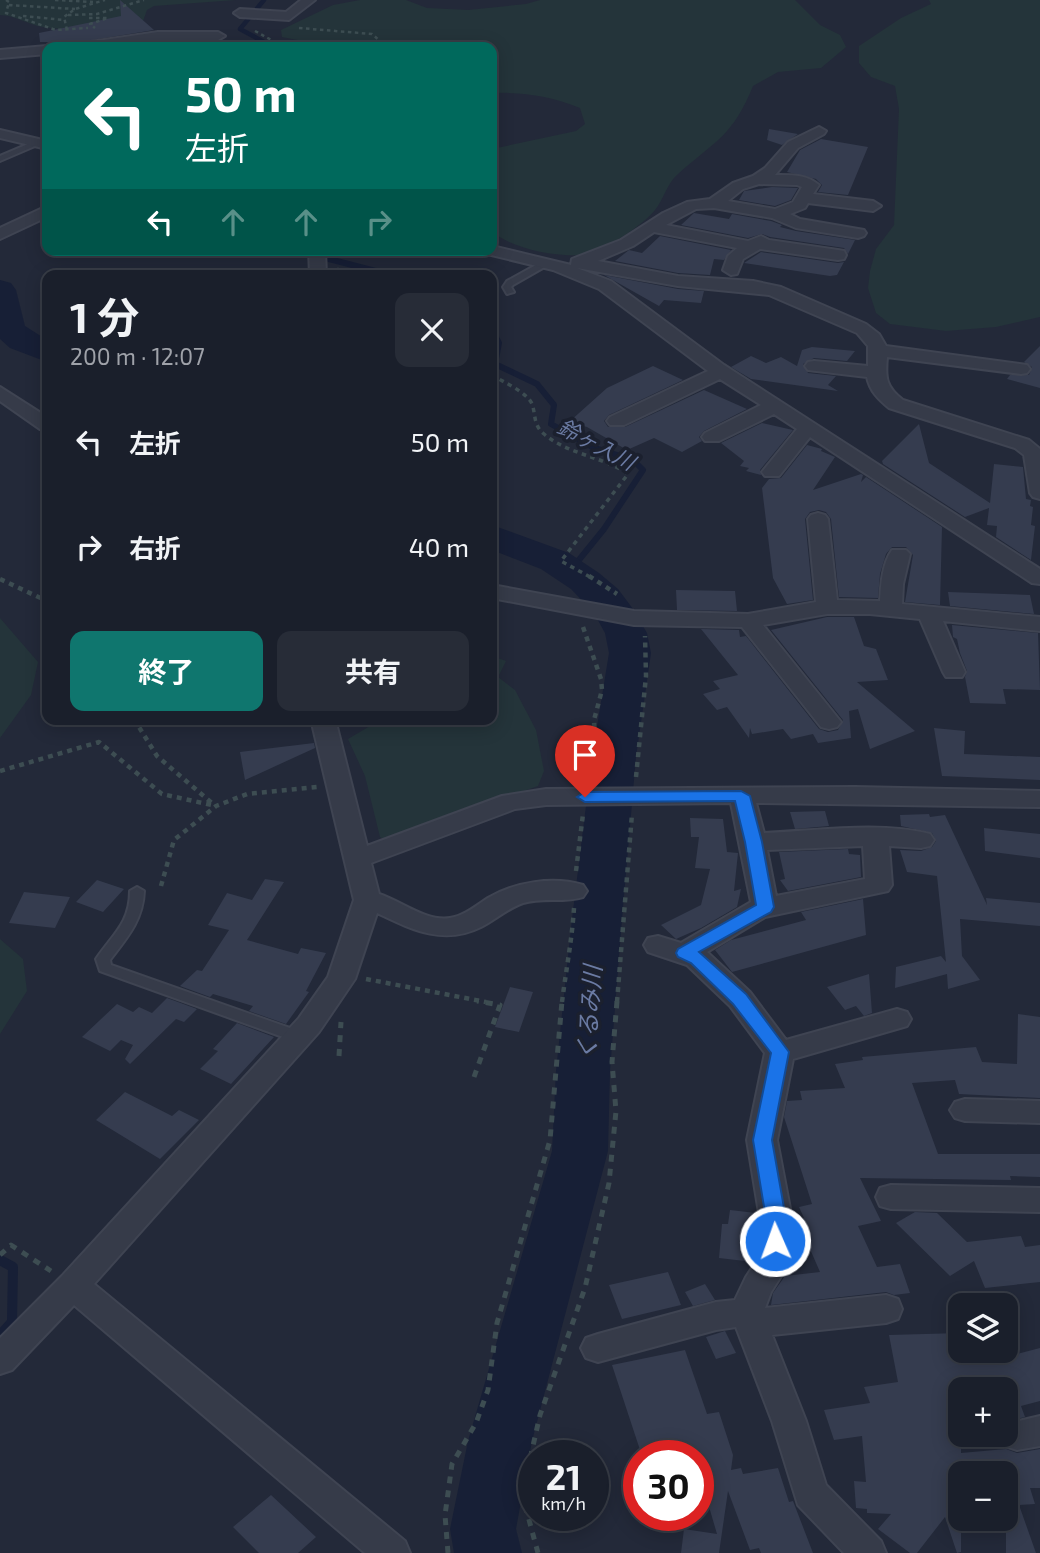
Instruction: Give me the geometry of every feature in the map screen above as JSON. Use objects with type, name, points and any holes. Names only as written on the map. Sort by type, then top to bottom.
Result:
[{"type":"street","points":[[228,29],[252,0]]},
{"type":"street","points":[[118,42],[228,29],[289,16],[309,0]]},
{"type":"street","points":[[0,54],[42,50]]},
{"type":"street","points":[[714,203],[770,171],[793,145],[820,131]]},
{"type":"street","points":[[0,134],[42,144]]},
{"type":"street","points":[[758,179],[800,180],[811,185],[799,205],[776,214]]},
{"type":"street","points":[[803,198],[873,206]]},
{"type":"street","points":[[552,265],[580,262],[627,243],[693,205],[714,203],[776,214],[796,223],[858,233]]},
{"type":"street","points":[[0,234],[42,213]]},
{"type":"street","points":[[731,270],[736,256],[778,228],[776,214]]},
{"type":"street","points":[[651,227],[753,245],[838,255]]},
{"type":"street","points":[[497,252],[552,265],[605,285],[722,371],[1040,578]]},
{"type":"street","points":[[580,262],[696,284],[754,286],[780,292],[862,328],[877,341],[879,351],[874,372],[879,390],[885,398],[896,404],[1021,443],[1033,453],[1040,493]]},
{"type":"street","points":[[879,351],[1021,369]]},
{"type":"street","points":[[814,366],[874,372]]},
{"type":"street","points":[[617,421],[722,371]]},
{"type":"street","points":[[0,393],[42,422]]},
{"type":"street","points":[[712,437],[774,405]]},
{"type":"street","points":[[772,472],[808,427]]},
{"type":"street","points":[[818,519],[827,607]]},
{"type":"street","points":[[891,610],[892,584],[899,554]]},
{"type":"street","points":[[497,593],[629,617],[748,621],[827,607],[891,610],[1040,624]]},
{"type":"street","points":[[929,614],[954,672]]},
{"type":"street","points":[[748,621],[829,722]]},
{"type":"street","points":[[0,1360],[73,1285],[299,1037],[329,998],[342,975],[367,900],[324,725]]},
{"type":"street","points":[[357,859],[511,802],[546,797],[933,794],[1040,799]]},
{"type":"street","points":[[741,796],[754,842],[765,907]]},
{"type":"street","points":[[754,842],[876,836],[921,841]]},
{"type":"street","points":[[868,1553],[811,1494],[789,1421],[748,1317],[757,1286],[774,1262],[776,1219],[762,1140],[780,1052],[740,999],[697,958],[671,949],[765,907],[878,885],[876,836]]},
{"type":"street","points":[[367,900],[385,904],[437,928],[451,928],[466,924],[508,899],[555,889],[574,891]]},
{"type":"street","points":[[780,1052],[897,1019]]},
{"type":"street","points":[[965,1110],[1040,1112]]},
{"type":"street","points":[[891,1197],[1040,1200]]},
{"type":"street","points":[[73,1285],[392,1553]]},
{"type":"street","points":[[598,1348],[716,1316],[748,1317],[886,1309]]},
{"type":"lane","points":[[0,159],[42,144]]},
{"type":"lane","points":[[510,292],[507,287],[510,283],[552,265]]},
{"type":"lane","points":[[137,891],[138,907],[132,923],[103,959],[105,968],[299,1037]]},
{"type":"path","points":[[6,0],[9,5]]},
{"type":"path","points":[[55,0],[80,3],[105,0]]},
{"type":"path","points":[[9,5],[75,9],[105,0]]},
{"type":"path","points":[[77,16],[113,10],[144,0]]},
{"type":"path","points":[[9,5],[6,13],[50,28]]},
{"type":"path","points":[[64,20],[75,9]]},
{"type":"path","points":[[11,14],[64,20]]},
{"type":"path","points":[[68,15],[108,18],[90,24],[95,27]]},
{"type":"path","points":[[289,16],[289,22],[298,28],[372,34],[381,42]]},
{"type":"path","points":[[64,20],[67,30]]},
{"type":"path","points":[[497,378],[528,398],[535,423],[543,433],[574,453],[619,468],[628,474],[561,561],[610,588],[629,617],[644,633],[647,646],[627,856],[612,1062],[616,1111],[609,1183],[585,1288],[540,1415],[522,1494],[538,1553]]},
{"type":"path","points":[[0,579],[42,598]]},
{"type":"path","points":[[447,1553],[445,1515],[452,1464],[477,1423],[488,1390],[497,1323],[550,1140],[562,1002],[566,967],[572,945],[574,891],[585,797],[595,746],[594,720],[602,690],[586,634],[583,609]]},
{"type":"path","points":[[138,725],[151,748],[182,780],[216,806]]},
{"type":"path","points":[[0,771],[99,742],[162,794],[216,806]]},
{"type":"path","points":[[161,886],[174,840],[216,806],[247,794],[339,785]]},
{"type":"path","points":[[342,975],[500,1005],[474,1077]]},
{"type":"path","points":[[0,1255],[11,1245],[73,1285]]},
{"type":"shaded area","points":[[0,0],[236,0],[154,6],[147,10],[143,21],[108,28],[79,29],[43,27],[0,15]]},
{"type":"shaded area","points":[[360,0],[406,0],[427,8],[468,10],[540,0],[795,0],[820,25],[840,35],[846,47],[821,68],[778,72],[753,86],[746,103],[730,127],[674,178],[650,216],[624,236],[588,254],[551,254],[524,248],[497,235],[497,148],[576,131],[585,124],[580,108],[537,96],[497,93],[497,42],[308,42],[282,37],[281,30],[333,5]]},
{"type":"shaded area","points":[[929,0],[1040,0],[1040,317],[996,327],[946,331],[890,324],[876,313],[868,288],[876,249],[894,225],[899,109],[895,86],[871,77],[859,63],[859,46],[901,18],[931,4]]},
{"type":"shaded area","points":[[0,618],[38,662],[31,695],[0,738]]},
{"type":"shaded area","points":[[497,658],[506,661],[498,677],[515,690],[536,730],[544,771],[538,786],[385,840],[380,837],[365,776],[348,739],[372,725],[497,725]]},
{"type":"shaded area","points":[[0,939],[23,959],[27,991],[0,1034]]},
{"type":"building","points":[[120,0],[154,30],[81,42],[40,42],[39,33],[121,16]]},
{"type":"building","points":[[769,129],[798,134],[782,145],[767,140]]},
{"type":"building","points":[[821,139],[868,147],[848,195],[818,192],[822,185],[816,179],[787,172],[800,150]]},
{"type":"building","points":[[772,187],[798,188],[791,200],[775,206],[739,200],[744,191]]},
{"type":"building","points":[[694,213],[729,219],[732,214],[771,221],[782,225],[780,227],[796,231],[855,240],[848,254],[844,248],[762,234],[748,238],[681,225]]},
{"type":"building","points":[[660,236],[731,250],[724,260],[714,259],[710,275],[678,273],[615,261],[629,250],[642,253]]},
{"type":"building","points":[[761,252],[844,262],[837,275],[830,276],[744,263]]},
{"type":"building","points":[[604,275],[678,289],[704,291],[701,303],[664,300],[659,306]]},
{"type":"building","points":[[1040,346],[1040,388],[1007,379],[1010,375],[1029,375],[1032,367],[1024,362]]},
{"type":"building","points":[[812,347],[855,351],[847,361],[814,358],[803,364],[808,373],[836,376],[828,385],[838,391],[751,379],[731,367],[751,356],[766,363],[781,357],[797,366],[802,350]]},
{"type":"building","points":[[653,366],[683,380],[609,415],[604,421],[608,427],[625,427],[704,390],[747,409],[704,431],[699,437],[702,441],[682,452],[654,438],[627,450],[587,427],[569,422],[607,388]]},
{"type":"building","points":[[762,423],[793,430],[760,470],[761,475],[746,471],[749,468],[740,466],[744,461],[721,443]]},
{"type":"building","points":[[919,424],[929,463],[990,503],[994,464],[1023,467],[1026,499],[1031,500],[1030,506],[1033,507],[1031,525],[1035,526],[1031,560],[996,537],[997,526],[987,525],[989,508],[965,517],[883,464],[882,461]]},
{"type":"building","points":[[807,445],[822,449],[821,451],[835,457],[813,490],[861,474],[861,482],[866,477],[942,527],[940,605],[905,602],[913,555],[906,547],[892,547],[886,554],[880,574],[878,598],[839,597],[831,519],[826,512],[819,510],[810,512],[805,519],[813,600],[787,604],[773,578],[762,488],[769,479],[781,478]]},
{"type":"building","points":[[676,590],[735,591],[737,611],[677,610]]},
{"type":"building","points":[[948,592],[1030,595],[1034,614],[950,606]]},
{"type":"building","points":[[827,617],[854,617],[864,646],[876,649],[888,680],[857,682],[915,731],[870,749],[858,709],[849,711],[851,738],[818,743],[813,734],[791,739],[783,729],[752,734],[750,728],[749,738],[727,707],[717,710],[703,694],[720,689],[713,681],[738,675],[701,629],[739,630],[740,637],[746,636],[819,729],[828,732],[838,730],[843,720],[771,630]]},
{"type":"building","points":[[952,625],[1038,633],[1040,690],[1003,689],[1006,704],[970,703],[965,677],[967,671],[957,639],[953,637]]},
{"type":"building","points":[[934,728],[965,731],[964,754],[1040,757],[1040,780],[942,776]]},
{"type":"building","points":[[314,743],[315,748],[245,780],[240,752]]},
{"type":"building","points":[[825,811],[829,826],[795,829],[790,812]]},
{"type":"building","points":[[929,814],[930,817],[945,815],[987,905],[986,898],[1040,903],[1040,926],[960,919],[962,956],[980,980],[948,989],[947,974],[895,988],[896,967],[941,956],[946,962],[937,876],[907,872],[900,850],[921,851],[932,847],[936,841],[932,833],[901,826],[900,815]]},
{"type":"building","points":[[690,818],[723,819],[727,852],[738,853],[734,891],[741,889],[737,907],[676,939],[661,925],[701,905],[710,869],[695,868],[699,837],[691,837]]},
{"type":"building","points":[[984,828],[1040,834],[1040,858],[985,851]]},
{"type":"building","points":[[848,849],[849,854],[860,855],[861,877],[788,891],[780,880],[785,879],[779,852]]},
{"type":"building","points":[[265,879],[284,882],[247,940],[298,954],[301,948],[326,953],[306,991],[309,992],[286,1024],[249,1011],[253,1006],[213,994],[210,997],[180,986],[197,970],[202,971],[229,930],[208,925],[227,893],[252,900]]},
{"type":"building","points":[[97,880],[124,889],[103,912],[76,902]]},
{"type":"building","points":[[24,892],[70,897],[55,928],[9,923]]},
{"type":"building","points":[[863,899],[866,935],[732,972],[715,950],[731,940],[806,920],[801,912]]},
{"type":"building","points":[[869,974],[872,1013],[864,1016],[856,1006],[845,1010],[827,987]]},
{"type":"building","points":[[510,987],[533,992],[519,1032],[495,1027]]},
{"type":"building","points":[[167,998],[197,1009],[184,1022],[176,1019],[130,1064],[125,1059],[133,1045],[121,1040],[110,1051],[82,1037],[117,1004],[133,1012],[139,1007],[152,1013]]},
{"type":"building","points":[[1018,1014],[1040,1017],[1040,1098],[959,1094],[955,1080],[912,1083],[938,1154],[1040,1154],[1040,1177],[1010,1176],[1011,1180],[860,1178],[881,1221],[858,1226],[877,1267],[900,1264],[910,1293],[894,1295],[886,1292],[771,1305],[773,1293],[785,1276],[820,1272],[796,1217],[804,1218],[799,1207],[812,1204],[784,1117],[787,1101],[802,1100],[800,1091],[845,1088],[835,1064],[863,1060],[862,1057],[976,1047],[982,1062],[1017,1064]]},
{"type":"building","points":[[237,1023],[274,1037],[231,1084],[200,1069],[218,1051],[213,1049]]},
{"type":"building","points":[[125,1092],[172,1116],[179,1110],[199,1120],[160,1159],[96,1120]]},
{"type":"building","points":[[730,1210],[756,1213],[753,1262],[719,1258],[722,1224],[728,1224]]},
{"type":"building","points":[[915,1212],[937,1213],[967,1242],[1021,1236],[1025,1247],[1040,1245],[1040,1282],[985,1288],[974,1261],[950,1276],[896,1223]]},
{"type":"building","points":[[668,1272],[681,1305],[622,1319],[609,1285]]},
{"type":"building","points":[[705,1284],[715,1300],[693,1306],[685,1292]]},
{"type":"building","points":[[725,1331],[736,1353],[716,1359],[706,1337]]},
{"type":"building","points":[[948,1333],[948,1363],[1018,1363],[1018,1354],[1040,1348],[1040,1401],[1021,1406],[1025,1417],[1018,1418],[1018,1377],[948,1377],[948,1447],[961,1447],[961,1453],[1006,1449],[1017,1453],[1040,1449],[1040,1488],[1030,1488],[1035,1504],[1019,1505],[1036,1553],[1006,1553],[1006,1531],[1018,1531],[1018,1461],[948,1461],[948,1526],[945,1517],[917,1553],[910,1553],[878,1529],[891,1514],[867,1513],[867,1509],[856,1508],[854,1481],[866,1482],[862,1436],[834,1440],[824,1410],[870,1403],[864,1387],[898,1382],[889,1335]]},
{"type":"building","points":[[685,1350],[707,1414],[719,1412],[733,1455],[731,1470],[741,1468],[743,1474],[778,1468],[789,1502],[793,1501],[813,1553],[761,1553],[759,1548],[750,1550],[728,1491],[719,1553],[681,1553],[684,1531],[717,1534],[714,1524],[714,1440],[637,1440],[612,1365]]},
{"type":"building","points":[[271,1495],[316,1537],[298,1553],[259,1553],[233,1527]]},
{"type":"building","points":[[950,1531],[961,1531],[961,1552],[957,1553]]},
{"type":"waterway","name":"鈴ヶ入川","points":[[264,0],[240,29],[264,42]]},
{"type":"waterway","name":"鈴ヶ入川","points":[[329,256],[329,259],[372,270]]},
{"type":"waterway","name":"くるみ川","points":[[0,290],[9,330],[22,341],[42,350]]},
{"type":"waterway","name":"鈴ヶ入川","points":[[497,339],[497,354]]},
{"type":"waterway","name":"鈴ヶ入川","points":[[497,365],[537,384],[554,405],[551,424],[592,447],[633,460],[643,470],[604,529],[570,571]]},
{"type":"waterway","name":"くるみ川","points":[[488,1553],[483,1529],[500,1441],[580,1151],[583,1071],[597,919],[614,757],[630,653],[626,633],[613,609],[585,581],[555,561],[497,539]]},
{"type":"waterway","points":[[0,1260],[13,1267],[12,1322],[0,1335]]},
{"type":"route","points":[[585,797],[741,796],[754,842],[765,907],[684,953],[697,958],[740,999],[780,1052],[762,1140],[776,1219],[775,1241]]}]
